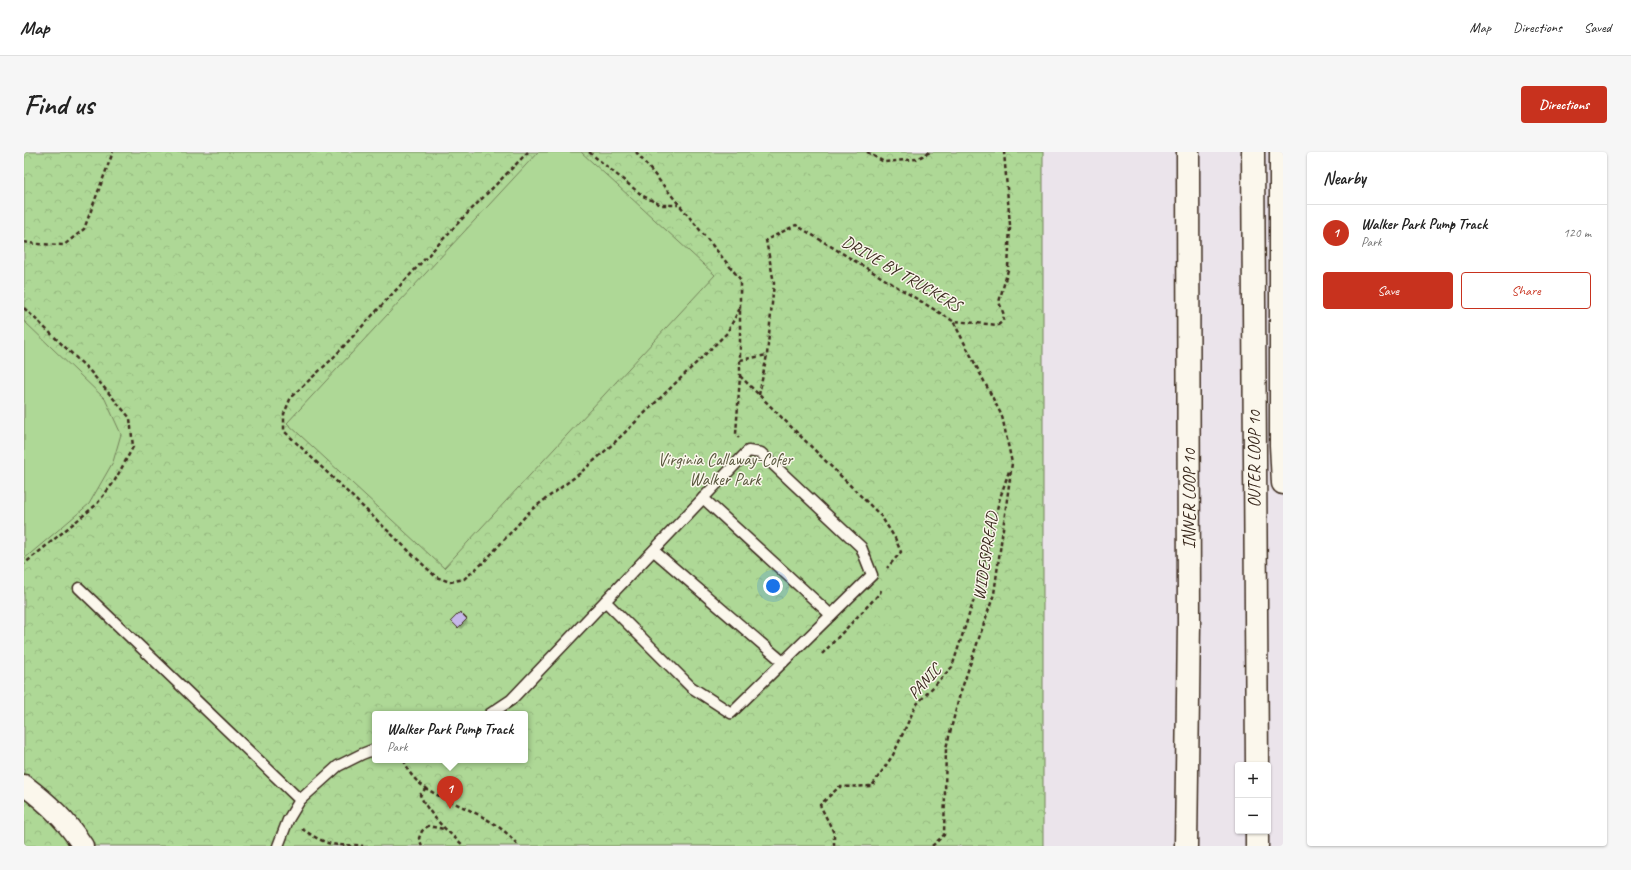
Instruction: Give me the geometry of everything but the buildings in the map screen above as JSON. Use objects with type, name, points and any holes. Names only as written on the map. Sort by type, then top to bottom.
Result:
[{"type":"highway","name":"INNER LOOP 10","points":[[1186,846],[1189,624],[1188,152]]},
{"type":"highway","name":"OUTER LOOP 10","points":[[1253,152],[1256,762]]},
{"type":"highway","points":[[1281,152],[1281,437],[1283,483]]},
{"type":"highway","points":[[1257,834],[1258,846]]},
{"type":"street","points":[[24,786],[52,807],[70,826],[83,846]]},
{"type":"lane","points":[[494,711],[511,700],[605,601],[654,551],[748,451],[761,453],[861,547],[872,575],[732,713],[691,686],[605,601]]},
{"type":"lane","points":[[703,498],[831,614]]},
{"type":"lane","points":[[654,551],[784,662]]},
{"type":"lane","points":[[79,588],[300,800]]},
{"type":"lane","points":[[278,846],[288,820],[300,800],[338,766],[372,750]]},
{"type":"path","points":[[24,242],[64,245],[84,229],[113,152]]},
{"type":"path","points":[[528,152],[460,221],[331,360],[291,397],[284,414],[284,431],[436,577],[450,582],[464,579],[484,562],[531,510],[579,474],[614,443],[727,333],[740,308]]},
{"type":"path","points":[[589,152],[643,196],[661,205],[678,205]]},
{"type":"path","points":[[636,152],[740,279],[740,360],[736,434],[748,451]]},
{"type":"path","points":[[867,152],[884,162],[917,159],[930,152]]},
{"type":"path","name":"DRIVE BY TRUCKERS","points":[[759,395],[767,355],[774,283],[766,240],[796,225],[953,321],[998,325],[1003,321],[1004,315],[999,302],[1008,270],[1010,225],[1004,152]]},
{"type":"path","points":[[24,308],[90,370],[130,418],[133,447],[114,482],[96,505],[24,564]]},
{"type":"path","name":"WIDESPREAD","points":[[932,846],[944,835],[946,748],[960,694],[994,594],[1012,463],[1002,416],[953,321]]},
{"type":"path","points":[[740,360],[767,355]]},
{"type":"path","name":"PANIC","points":[[834,846],[834,832],[820,805],[839,787],[872,786],[893,754],[916,705],[952,668],[979,584],[999,501],[1012,463]]},
{"type":"path","points":[[405,763],[417,782],[434,795],[463,807],[492,823],[513,838],[518,846]]},
{"type":"path","points":[[426,788],[420,795],[425,806],[438,822],[464,846]]},
{"type":"path","points":[[288,820],[321,840],[339,845],[357,844],[363,846]]},
{"type":"path","points":[[422,846],[419,838],[422,831],[428,826],[445,829]]},
{"type":"green space","name":"Virginia Callaway-Cofer Walker Park","points":[[24,152],[1043,152],[1043,846],[24,846]]},
{"type":"green space","points":[[538,152],[581,152],[715,275],[444,568],[287,423]]},
{"type":"green space","points":[[24,321],[105,399],[121,434],[113,462],[89,504],[24,559]]},
{"type":"place","name":"Walker Park Pump Track","points":[[450,809]]}]
